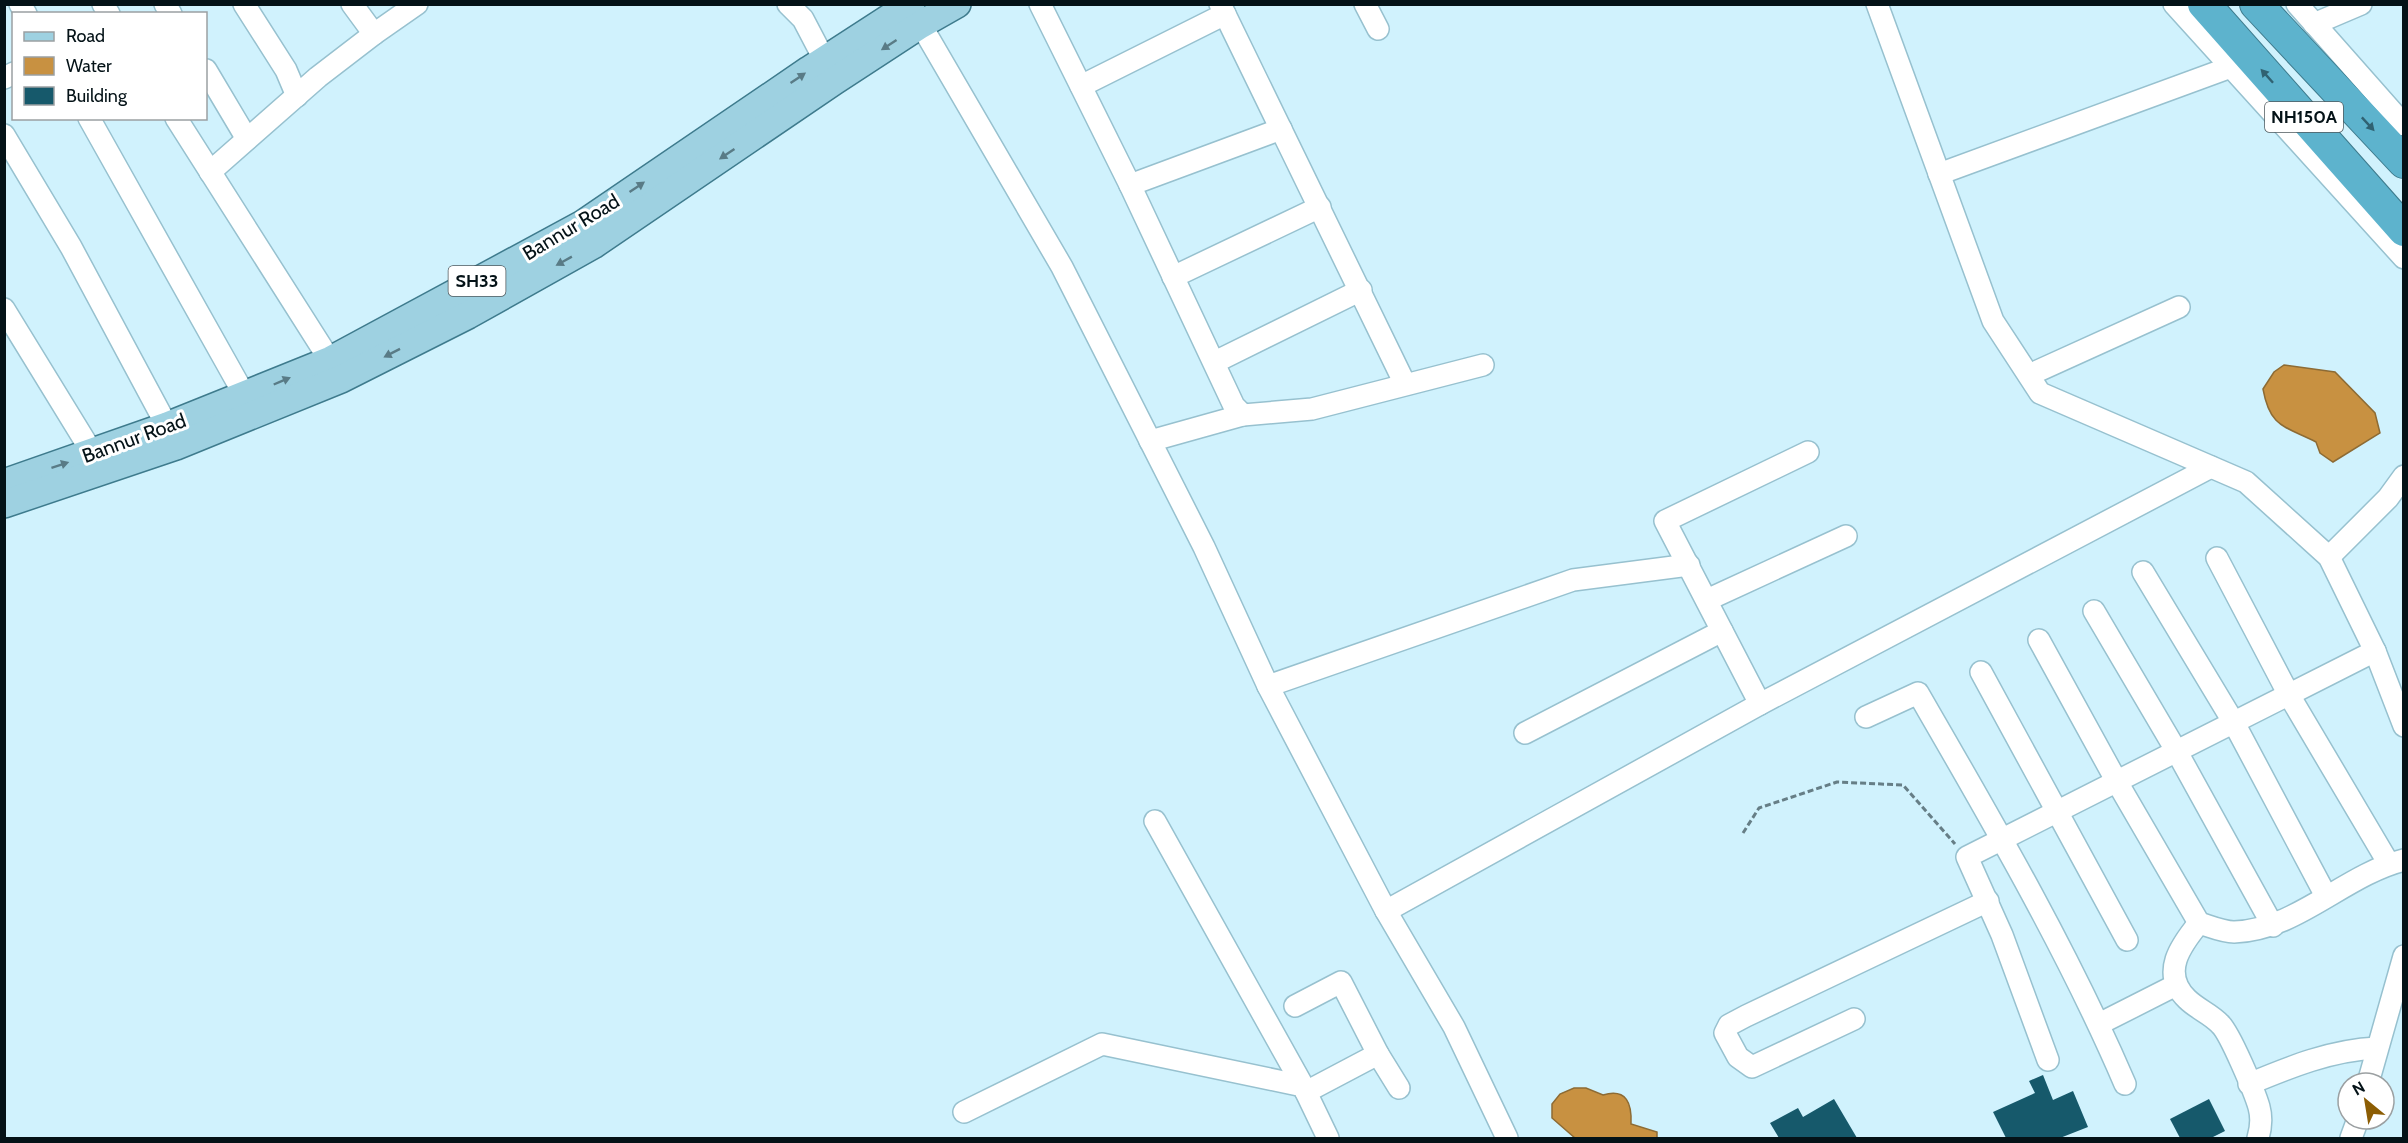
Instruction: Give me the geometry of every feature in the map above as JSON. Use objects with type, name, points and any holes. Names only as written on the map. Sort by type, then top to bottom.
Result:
[{"type":"highway","name":"NH150A","points":[[2204,4],[2403,230]]},
{"type":"highway","name":"NH150A","points":[[2256,4],[2403,162]]},
{"type":"main road","points":[[4,504],[176,447],[336,369],[468,315],[593,245],[913,10],[957,4]]},
{"type":"main road","name":"Bannur Road","points":[[4,483],[93,454],[245,396],[336,369],[583,224],[825,61],[913,10]]},
{"type":"street","points":[[244,4],[286,70],[297,96]]},
{"type":"street","points":[[352,4],[374,34]]},
{"type":"street","points":[[210,172],[297,96],[374,34],[417,4]]},
{"type":"street","points":[[788,4],[803,19],[825,61]]},
{"type":"street","points":[[1040,4],[1130,185],[1234,406],[1243,415]]},
{"type":"street","points":[[1365,4],[1378,28]]},
{"type":"street","points":[[1877,4],[1993,321],[2040,393],[2246,482],[2329,557],[2375,651],[2403,726]]},
{"type":"street","points":[[2174,4],[2403,258]]},
{"type":"street","points":[[2297,4],[2403,125]]},
{"type":"street","points":[[2314,24],[2351,6]]},
{"type":"street","points":[[1081,86],[1223,9],[1405,384]]},
{"type":"street","points":[[913,10],[1062,267],[1204,547],[1268,686],[1386,911],[1454,1027],[1508,1138]]},
{"type":"street","points":[[1939,174],[2231,67]]},
{"type":"street","points":[[207,72],[247,139]]},
{"type":"street","points":[[90,120],[245,396]]},
{"type":"street","points":[[177,120],[336,369]]},
{"type":"street","points":[[1130,185],[1281,129]]},
{"type":"street","points":[[4,135],[71,247],[167,426]]},
{"type":"street","points":[[1173,277],[1320,207]]},
{"type":"street","points":[[1215,362],[1361,290]]},
{"type":"street","points":[[2029,375],[2179,308]]},
{"type":"street","points":[[4,309],[93,454]]},
{"type":"street","points":[[1150,441],[1243,415],[1312,409],[1482,365]]},
{"type":"street","points":[[1760,704],[1665,521],[1808,452]]},
{"type":"street","points":[[1386,911],[1760,704],[2211,467]]},
{"type":"street","points":[[2329,557],[2388,498],[2403,476]]},
{"type":"street","points":[[1707,600],[1846,536]]},
{"type":"street","points":[[2039,640],[2116,782],[2199,923],[2232,932],[2273,926],[2326,896],[2396,862],[2289,695],[2217,558]]},
{"type":"street","points":[[1268,686],[1573,580],[1689,565]]},
{"type":"street","points":[[2143,573],[2234,723],[2326,896]]},
{"type":"street","points":[[2094,611],[2177,752],[2273,926]]},
{"type":"street","points":[[1526,733],[1722,631]]},
{"type":"street","points":[[2048,1060],[1988,901],[1967,857],[2375,651]]},
{"type":"street","points":[[1981,672],[2059,811],[2127,940]]},
{"type":"street","points":[[1866,717],[1918,693],[2002,839],[2099,1024],[2125,1084]]},
{"type":"street","points":[[1155,821],[1305,1089],[1328,1138]]},
{"type":"street","points":[[1854,1019],[1752,1067],[1738,1057],[1725,1033],[1729,1025],[1746,1016],[1988,901]]},
{"type":"street","points":[[2199,923],[2178,948],[2174,966],[2176,985],[2187,999],[2222,1025],[2238,1054],[2259,1106],[2261,1125],[2258,1138]]},
{"type":"street","points":[[2371,1071],[2403,956]]},
{"type":"street","points":[[1295,1006],[1341,982],[1378,1054],[1399,1088]]},
{"type":"street","points":[[2099,1024],[2176,985]]},
{"type":"street","points":[[964,1112],[1102,1044],[1305,1089],[1378,1054]]},
{"type":"street","points":[[2249,1084],[2303,1061],[2359,1048],[2377,1048]]},
{"type":"path","points":[[1743,833],[1759,808],[1837,782],[1903,785],[1967,857]]},
{"type":"water","points":[[2284,365],[2335,372],[2375,413],[2380,433],[2333,462],[2320,453],[2316,442],[2280,424],[2266,402],[2263,389],[2274,372]]},
{"type":"water","points":[[1574,1088],[1586,1088],[1603,1095],[1611,1093],[1623,1096],[1629,1104],[1631,1124],[1657,1132],[1657,1138],[1575,1138],[1552,1118],[1552,1104],[1560,1094]]},
{"type":"building","points":[[2043,1075],[2053,1100],[2073,1091],[2088,1127],[2060,1138],[2006,1138],[1993,1112],[2035,1093],[2029,1081]]},
{"type":"building","points":[[1834,1099],[1857,1138],[1779,1138],[1770,1123],[1798,1108],[1803,1117]]},
{"type":"building","points":[[2209,1099],[2225,1131],[2211,1138],[2180,1138],[2170,1119]]}]
